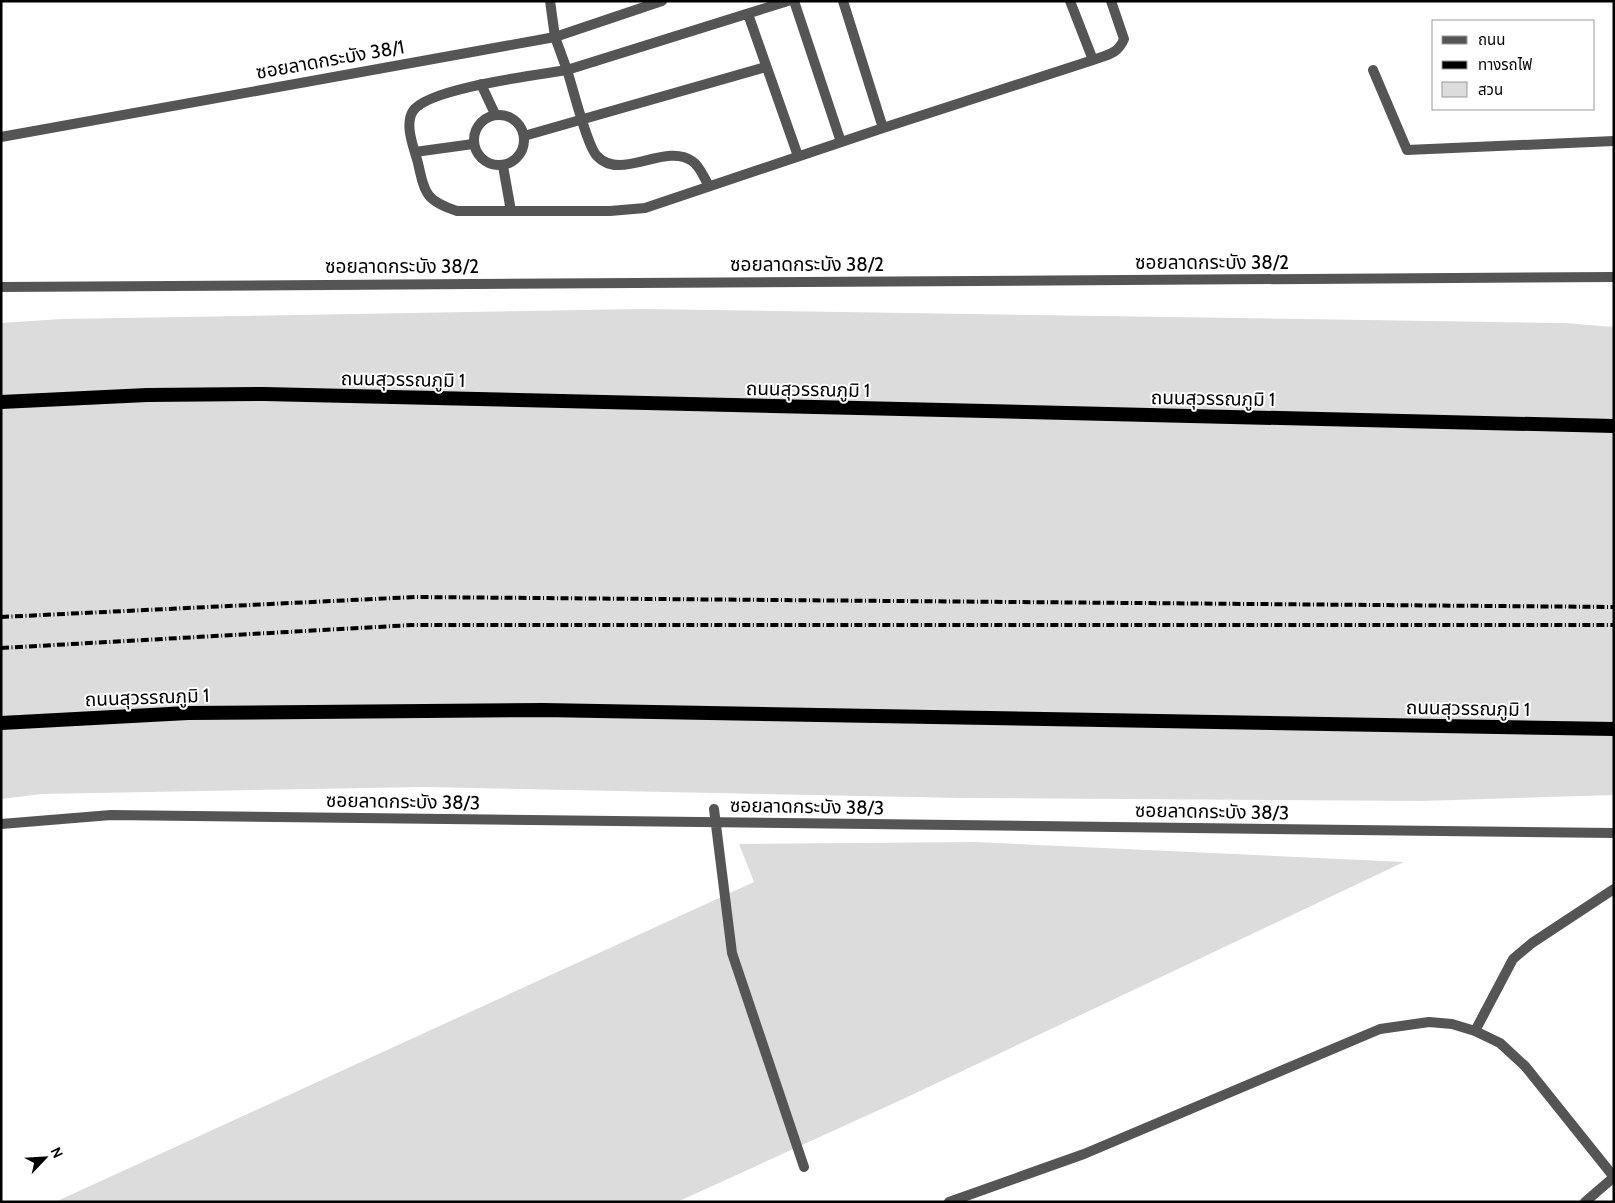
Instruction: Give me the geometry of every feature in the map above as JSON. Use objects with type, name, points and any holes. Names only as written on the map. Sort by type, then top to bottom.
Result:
[{"type":"highway","name":"ถนนสุวรรณภูมิ 1","points":[[1,402],[147,395],[264,394],[1614,426]]},
{"type":"highway","name":"ถนนสุวรรณภูมิ 1","points":[[1,723],[198,713],[543,710],[1614,729]]},
{"type":"street","points":[[550,1],[555,37],[583,119],[590,146],[597,157],[607,163],[626,165],[670,156],[683,156],[694,162],[709,186]]},
{"type":"street","name":"ซอยลาดกระบัง 38/1","points":[[1,136],[555,37],[650,3],[662,1]]},
{"type":"street","points":[[788,1],[567,70],[481,84],[425,101],[413,111],[409,125],[423,189],[436,205],[457,211],[610,211],[645,208],[883,128],[1113,54],[1120,48],[1124,40],[1111,1]]},
{"type":"street","points":[[794,1],[841,142]]},
{"type":"street","points":[[843,1],[883,128]]},
{"type":"street","points":[[1070,1],[1093,60]]},
{"type":"street","points":[[748,14],[798,156]]},
{"type":"street","points":[[524,136],[766,67]]},
{"type":"street","points":[[1373,70],[1407,150],[1614,141]]},
{"type":"street","points":[[481,84],[495,114]]},
{"type":"street","points":[[495,114],[508,116],[519,124],[524,136],[523,149],[515,160],[503,166],[490,164],[479,157],[473,144],[474,131],[483,120],[495,114]]},
{"type":"street","points":[[415,152],[473,144]]},
{"type":"street","points":[[503,166],[511,211]]},
{"type":"street","name":"ซอยลาดกระบัง 38/2","points":[[1,286],[1614,277]]},
{"type":"street","points":[[714,809],[732,953],[804,1167]]},
{"type":"street","name":"ซอยลาดกระบัง 38/3","points":[[1,824],[110,815],[1614,833]]},
{"type":"street","points":[[1475,1031],[1513,958],[1532,943],[1614,889]]},
{"type":"street","points":[[949,1202],[1084,1154],[1380,1029],[1429,1022],[1452,1024],[1475,1031],[1500,1043],[1525,1066],[1614,1177],[1585,1202]]},
{"type":"green space","points":[[642,309],[1565,323],[1614,327],[1614,795],[1422,801],[961,798],[423,787],[42,794],[1,799],[1,323],[62,319]]},
{"type":"green space","points":[[975,842],[1404,862],[901,1100],[677,1202],[55,1202],[754,882],[739,844]]},
{"type":"railway","points":[[1,617],[415,597],[1614,607]]},
{"type":"railway","points":[[1,648],[412,625],[1614,625]]}]
